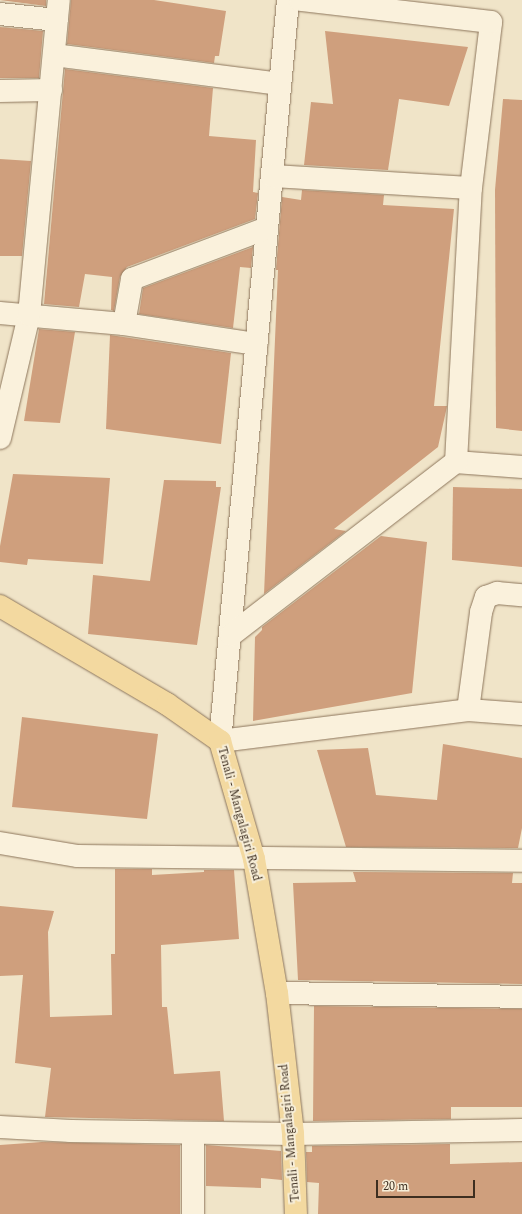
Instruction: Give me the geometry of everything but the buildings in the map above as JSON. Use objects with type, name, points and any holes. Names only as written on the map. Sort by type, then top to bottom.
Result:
[{"type":"main road","name":"Tenali - Mangalagiri Road","points":[[0,606],[166,704],[220,741],[254,859],[276,993],[292,1134],[296,1214]]},
{"type":"street","points":[[288,0],[231,635],[220,741],[468,710],[522,714]]},
{"type":"street","points":[[300,0],[431,8],[491,22],[471,188],[456,462]]},
{"type":"street","points":[[0,14],[58,10],[29,315],[0,438]]},
{"type":"street","points":[[54,55],[280,84]]},
{"type":"street","points":[[0,91],[51,90]]},
{"type":"street","points":[[272,176],[471,188]]},
{"type":"street","points":[[124,324],[132,278],[267,228]]},
{"type":"street","points":[[0,313],[124,324],[257,344]]},
{"type":"street","points":[[231,635],[456,462],[522,467]]},
{"type":"street","points":[[468,710],[481,612],[486,597],[497,593],[522,595]]},
{"type":"street","points":[[0,843],[78,856],[522,861]]},
{"type":"street","points":[[276,993],[522,996]]},
{"type":"street","points":[[0,1127],[193,1133],[292,1134],[522,1130]]},
{"type":"street","points":[[193,1133],[193,1214]]}]
